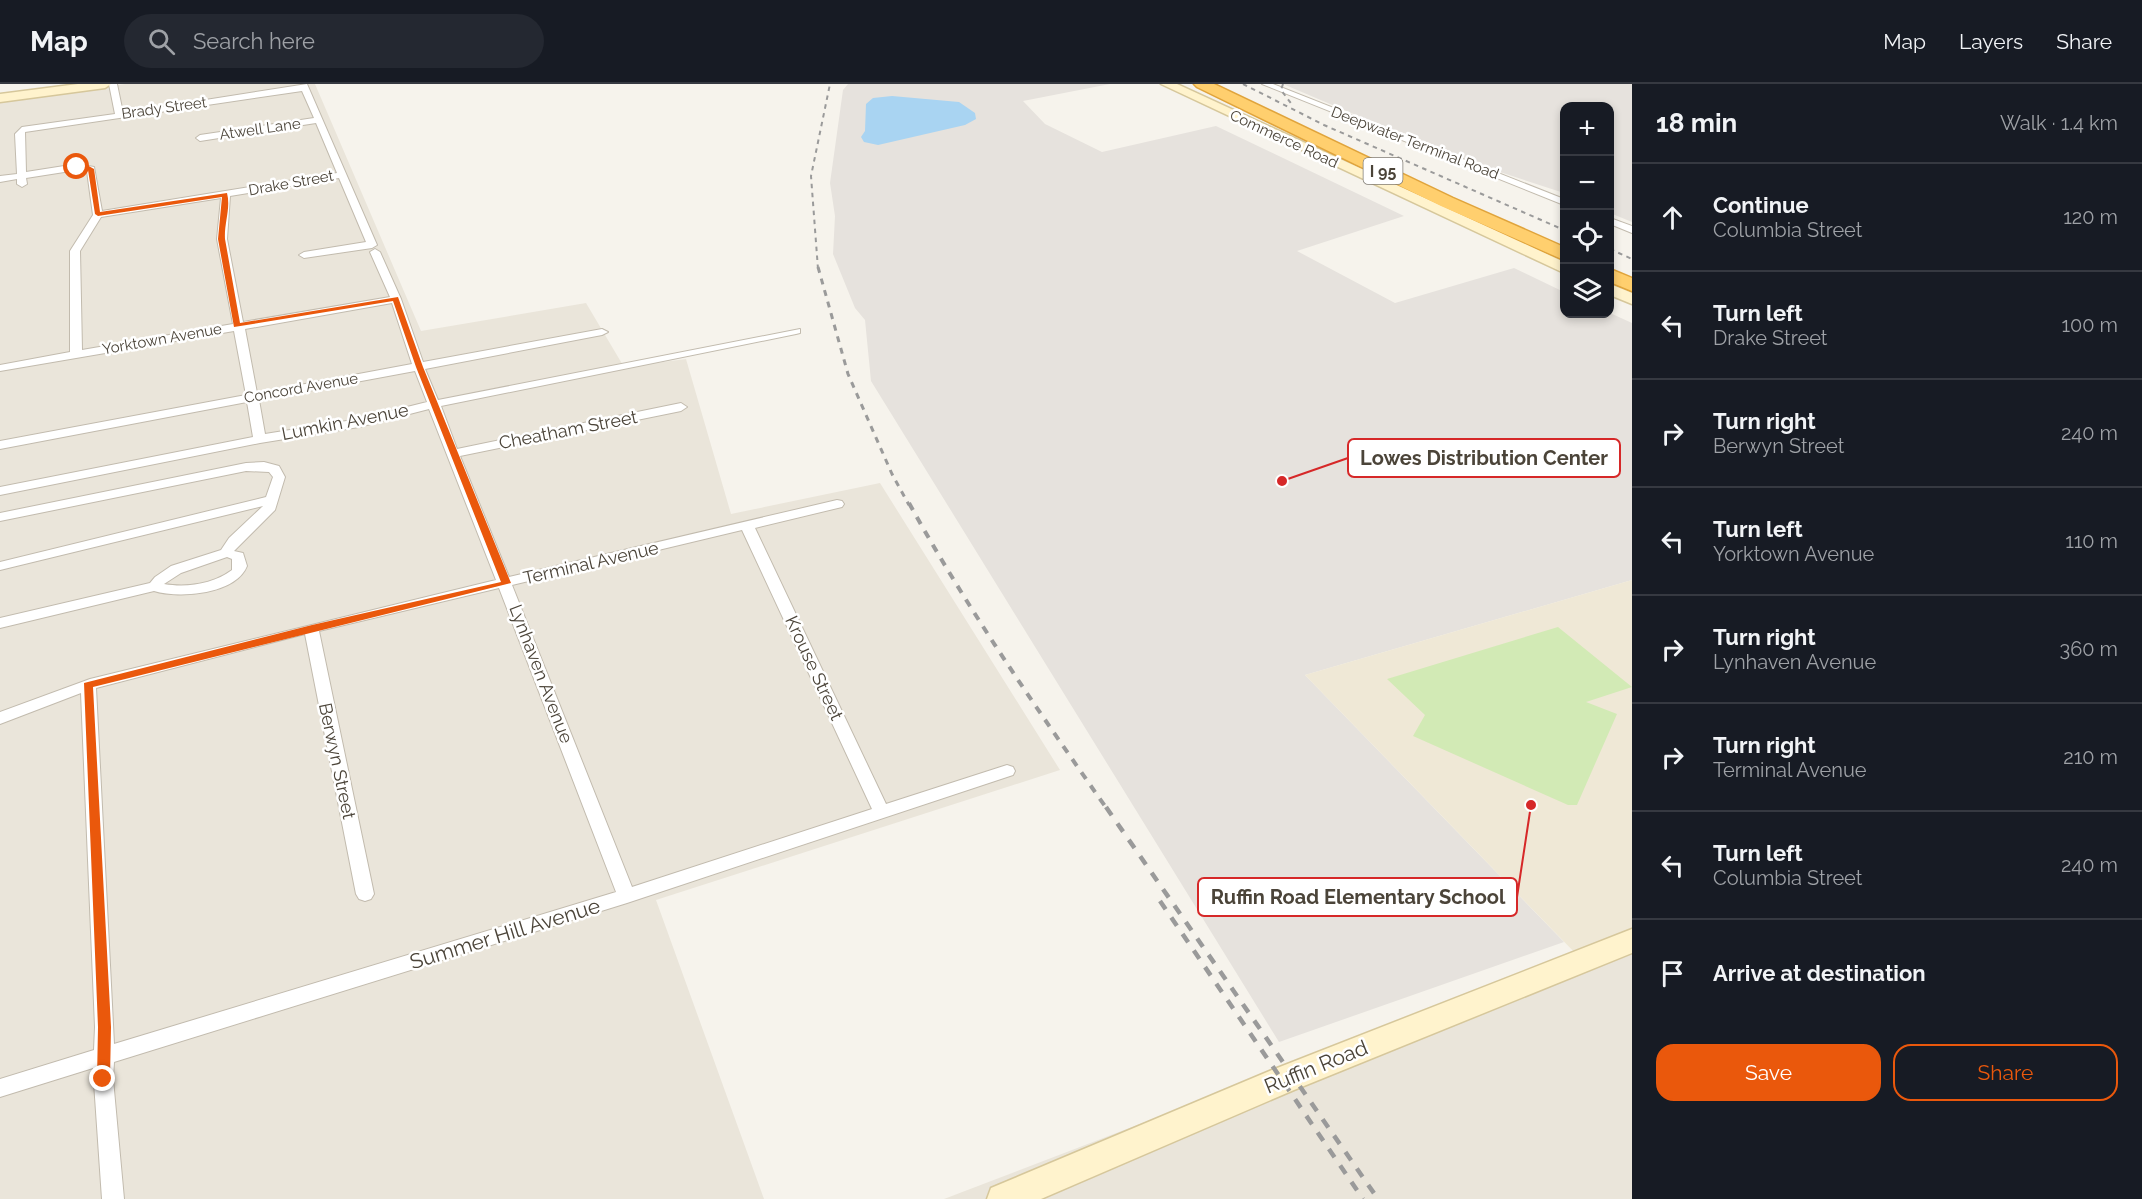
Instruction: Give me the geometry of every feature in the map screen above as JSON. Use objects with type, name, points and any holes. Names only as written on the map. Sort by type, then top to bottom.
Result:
[{"type":"highway","name":"I 95","points":[[1202,84],[1447,202],[1560,252]]},
{"type":"highway","name":"I 95","points":[[1220,84],[1560,240]]},
{"type":"highway","points":[[1614,264],[1632,272]]},
{"type":"highway","points":[[1614,277],[1632,285]]},
{"type":"main road","points":[[0,90],[42,84]]},
{"type":"main road","points":[[0,99],[105,84]]},
{"type":"main road","name":"Commerce Road","points":[[1167,84],[1560,264]]},
{"type":"main road","name":"Commerce Road","points":[[1174,84],[1560,264]]},
{"type":"main road","points":[[1614,289],[1632,297]]},
{"type":"main road","name":"Ruffin Road","points":[[1003,1199],[1283,1080],[1632,941]]},
{"type":"street","points":[[113,84],[119,115]]},
{"type":"street","name":"Deepwater Terminal Road","points":[[1266,84],[1560,200]]},
{"type":"street","name":"Brady Street","points":[[22,180],[19,134],[22,130],[304,86]]},
{"type":"street","name":"Lynhaven Avenue","points":[[304,86],[396,298],[419,367],[506,583],[627,896]]},
{"type":"street","name":"Atwell Lane","points":[[200,138],[320,120]]},
{"type":"street","points":[[0,187],[22,180],[90,171],[98,214],[75,251],[76,355]]},
{"type":"street","name":"Drake Street","points":[[98,214],[341,174]]},
{"type":"street","points":[[0,179],[22,180]]},
{"type":"street","points":[[225,194],[222,239],[260,439]]},
{"type":"street","points":[[1614,223],[1632,230]]},
{"type":"street","points":[[304,255],[373,247]]},
{"type":"street","name":"Yorktown Avenue","points":[[0,368],[396,298]]},
{"type":"street","name":"Concord Avenue","points":[[0,445],[602,332]]},
{"type":"street","name":"Lumkin Avenue","points":[[0,491],[260,439],[359,423],[435,404],[796,332]]},
{"type":"street","name":"Cheatham Street","points":[[454,453],[681,407]]},
{"type":"street","points":[[0,517],[246,467],[264,466],[274,469],[279,477],[270,507],[234,541],[226,553]]},
{"type":"street","points":[[0,566],[272,500]]},
{"type":"street","name":"Terminal Avenue","points":[[0,718],[88,685],[312,628],[837,504]]},
{"type":"street","name":"Krouse Street","points":[[747,526],[881,811]]},
{"type":"street","points":[[0,623],[155,586],[176,591],[197,589],[235,575],[240,566],[238,556],[226,553],[176,570],[159,578],[155,586]]},
{"type":"street","name":"Berwyn Street","points":[[312,628],[323,694],[365,894]]},
{"type":"street","points":[[88,685],[105,1027],[103,1056],[113,1199]]},
{"type":"street","name":"Summer Hill Avenue","points":[[0,1088],[627,896],[1007,771]]},
{"type":"shaded area","points":[[125,84],[315,84],[421,331],[586,303],[624,367],[686,359],[731,514],[880,483],[1060,770],[656,900],[764,1199],[0,1199],[0,101]]},
{"type":"shaded area","points":[[848,84],[1110,84],[1023,101],[1045,124],[1102,152],[1216,126],[1404,216],[1297,251],[1395,303],[1514,268],[1560,290],[1560,318],[1614,318],[1614,315],[1632,323],[1632,580],[1305,675],[1564,942],[1279,1042],[871,381],[865,320],[855,308],[833,254],[835,216],[830,183],[843,90]]},
{"type":"shaded area","points":[[1283,84],[1632,84],[1632,222],[1614,215],[1614,102],[1560,102],[1560,192],[1457,158]]},
{"type":"shaded area","points":[[1632,580],[1632,934],[1578,956],[1305,675]]},
{"type":"shaded area","points":[[1632,937],[1632,1199],[944,1199],[1578,956]]},
{"type":"green space","points":[[1558,627],[1632,687],[1586,702],[1617,714],[1577,805],[1568,805],[1413,736],[1425,715],[1387,679]]},
{"type":"water","points":[[892,96],[959,102],[975,113],[976,119],[965,125],[878,145],[864,142],[861,137],[865,131],[866,104],[873,98]]},
{"type":"railway","points":[[818,269],[811,176],[830,84]]},
{"type":"railway","points":[[1243,84],[1324,125],[1560,228]]},
{"type":"railway","points":[[1283,84],[1281,90],[1293,106]]},
{"type":"railway","points":[[1614,251],[1632,259]]},
{"type":"railway","points":[[818,267],[848,374],[892,474],[909,505]]},
{"type":"railway","points":[[909,503],[979,620],[1107,809]]},
{"type":"railway","points":[[1106,807],[1378,1199]]},
{"type":"railway","points":[[1160,901],[1363,1199]]},
{"type":"place","name":"Lowes Distribution Center","points":[[1282,481]]},
{"type":"place","name":"Ruffin Road Elementary School","points":[[1531,805]]},
{"type":"route","points":[[77,167],[91,169],[98,214],[225,194],[222,239],[237,326],[396,298],[419,367],[506,583],[312,628],[88,685],[105,1027],[103,1079]]}]
